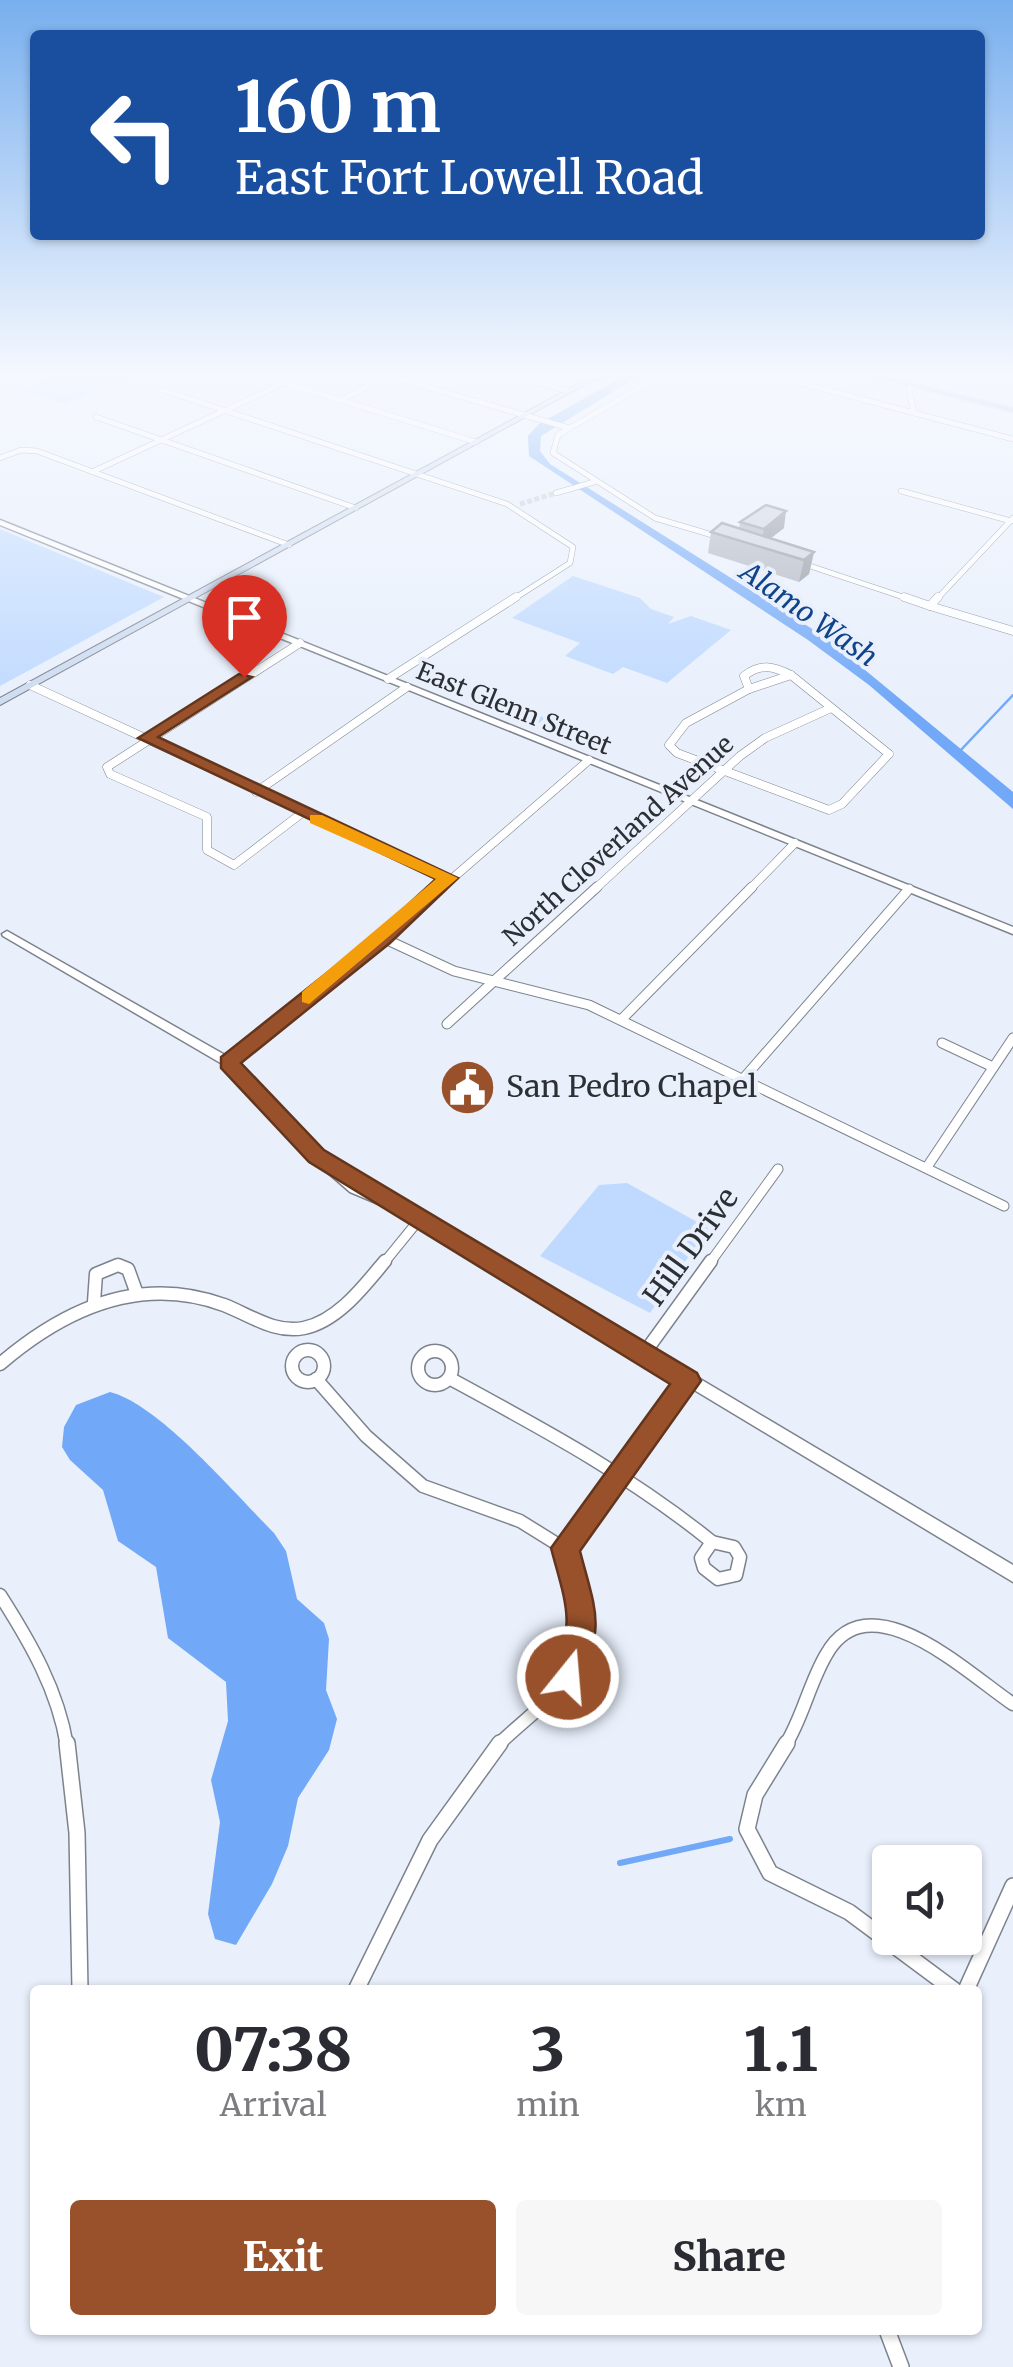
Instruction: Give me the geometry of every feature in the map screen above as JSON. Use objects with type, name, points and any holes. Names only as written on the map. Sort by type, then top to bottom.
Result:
[{"type":"main road","points":[[0,702],[398,484]]},
{"type":"street","points":[[126,484],[289,545]]},
{"type":"street","points":[[289,484],[356,508]]},
{"type":"street","points":[[388,679],[570,563],[576,554],[516,505],[448,484]]},
{"type":"street","points":[[556,494],[586,484]]},
{"type":"street","points":[[593,484],[655,518],[729,540]]},
{"type":"street","points":[[902,491],[1012,520],[930,606]]},
{"type":"street","name":"East Glenn Street","points":[[0,522],[1013,931]]},
{"type":"street","points":[[796,561],[1013,632]]},
{"type":"street","points":[[300,643],[110,761],[110,774],[206,818],[202,844],[206,852],[234,864],[302,813]]},
{"type":"street","points":[[748,689],[744,676],[754,667],[765,664],[791,675],[889,754],[842,804],[830,810],[677,753],[669,745],[680,729],[748,689],[791,675]]},
{"type":"street","points":[[30,686],[448,878]]},
{"type":"street","points":[[256,792],[407,686]]},
{"type":"street","name":"North Cloverland Avenue","points":[[447,1024],[722,770],[765,738],[831,708]]},
{"type":"street","points":[[228,1062],[383,938],[589,760]]},
{"type":"street","points":[[621,1020],[795,843]]},
{"type":"street","points":[[743,1079],[909,889]]},
{"type":"street","points":[[2,931],[228,1062],[316,1156],[349,1172],[387,1202],[1013,1574]]},
{"type":"street","points":[[383,938],[454,970],[589,1005],[1004,1206]]},
{"type":"street","points":[[927,1168],[1013,1038]]},
{"type":"street","points":[[942,1043],[993,1067]]},
{"type":"street","name":"Hill Drive","points":[[643,1354],[778,1169]]},
{"type":"street","points":[[0,1364],[59,1317],[94,1302],[137,1294],[182,1293],[223,1304],[263,1325],[288,1330],[314,1326],[336,1313],[418,1221]]},
{"type":"street","points":[[94,1302],[96,1274],[118,1265],[128,1269],[137,1294]]},
{"type":"street","points":[[449,1378],[621,1476],[712,1542]]},
{"type":"street","points":[[316,1379],[366,1436],[423,1486],[520,1521],[565,1548],[580,1607],[583,1640],[568,1677],[542,1710],[491,1752],[431,1831],[358,1985]]},
{"type":"street","points":[[565,1548],[688,1381]]},
{"type":"street","points":[[0,1596],[36,1650],[60,1706],[72,1748],[80,1837],[80,1985]]},
{"type":"street","points":[[947,1985],[849,1912],[770,1873],[751,1844],[748,1810],[804,1716],[825,1656],[840,1636],[859,1625],[889,1623],[904,1630],[1013,1704]]},
{"type":"street","points":[[968,1985],[1013,1886]]},
{"type":"street","points":[[890,2335],[901,2367]]},
{"type":"shaded area","points":[[0,529],[142,588],[164,597],[0,686]]},
{"type":"shaded area","points":[[573,576],[640,598],[651,609],[674,617],[668,624],[691,616],[731,630],[667,683],[623,667],[613,674],[565,656],[580,643],[512,618]]},
{"type":"shaded area","points":[[477,690],[545,718],[533,728],[467,698]]},
{"type":"shaded area","points":[[627,1183],[708,1228],[650,1313],[540,1256],[599,1185]]},
{"type":"water","name":"Alamo Wash","points":[[572,484],[583,484],[825,637],[1013,792],[1013,809],[869,685],[808,640]]},
{"type":"water","points":[[110,1392],[130,1400],[173,1432],[274,1533],[286,1551],[297,1599],[324,1623],[329,1639],[326,1690],[337,1719],[329,1750],[298,1798],[288,1846],[272,1884],[236,1945],[215,1939],[208,1914],[220,1822],[211,1780],[228,1721],[226,1682],[168,1638],[156,1567],[118,1541],[103,1490],[70,1460],[62,1447],[64,1427],[76,1405]]},
{"type":"building","points":[[766,505],[786,511],[764,529],[740,522]]},
{"type":"building","points":[[722,523],[814,552],[804,560],[711,532]]},
{"type":"building","points":[[468,1064],[482,1073],[466,1087],[451,1078]]},
{"type":"waterway","points":[[958,753],[1013,695]]},
{"type":"waterway","points":[[620,1863],[730,1839]]},
{"type":"tunnel","points":[[520,504],[556,493]]},
{"type":"slow traffic","points":[[309,997],[383,938],[448,878],[316,819]]},
{"type":"place","name":"San Pedro Chapel","points":[[467,1087]]},
{"type":"route","points":[[244,677],[146,738],[448,878],[383,938],[228,1062],[310,1152],[349,1172],[387,1202],[688,1381],[565,1548],[580,1607],[583,1640],[568,1677]]}]
